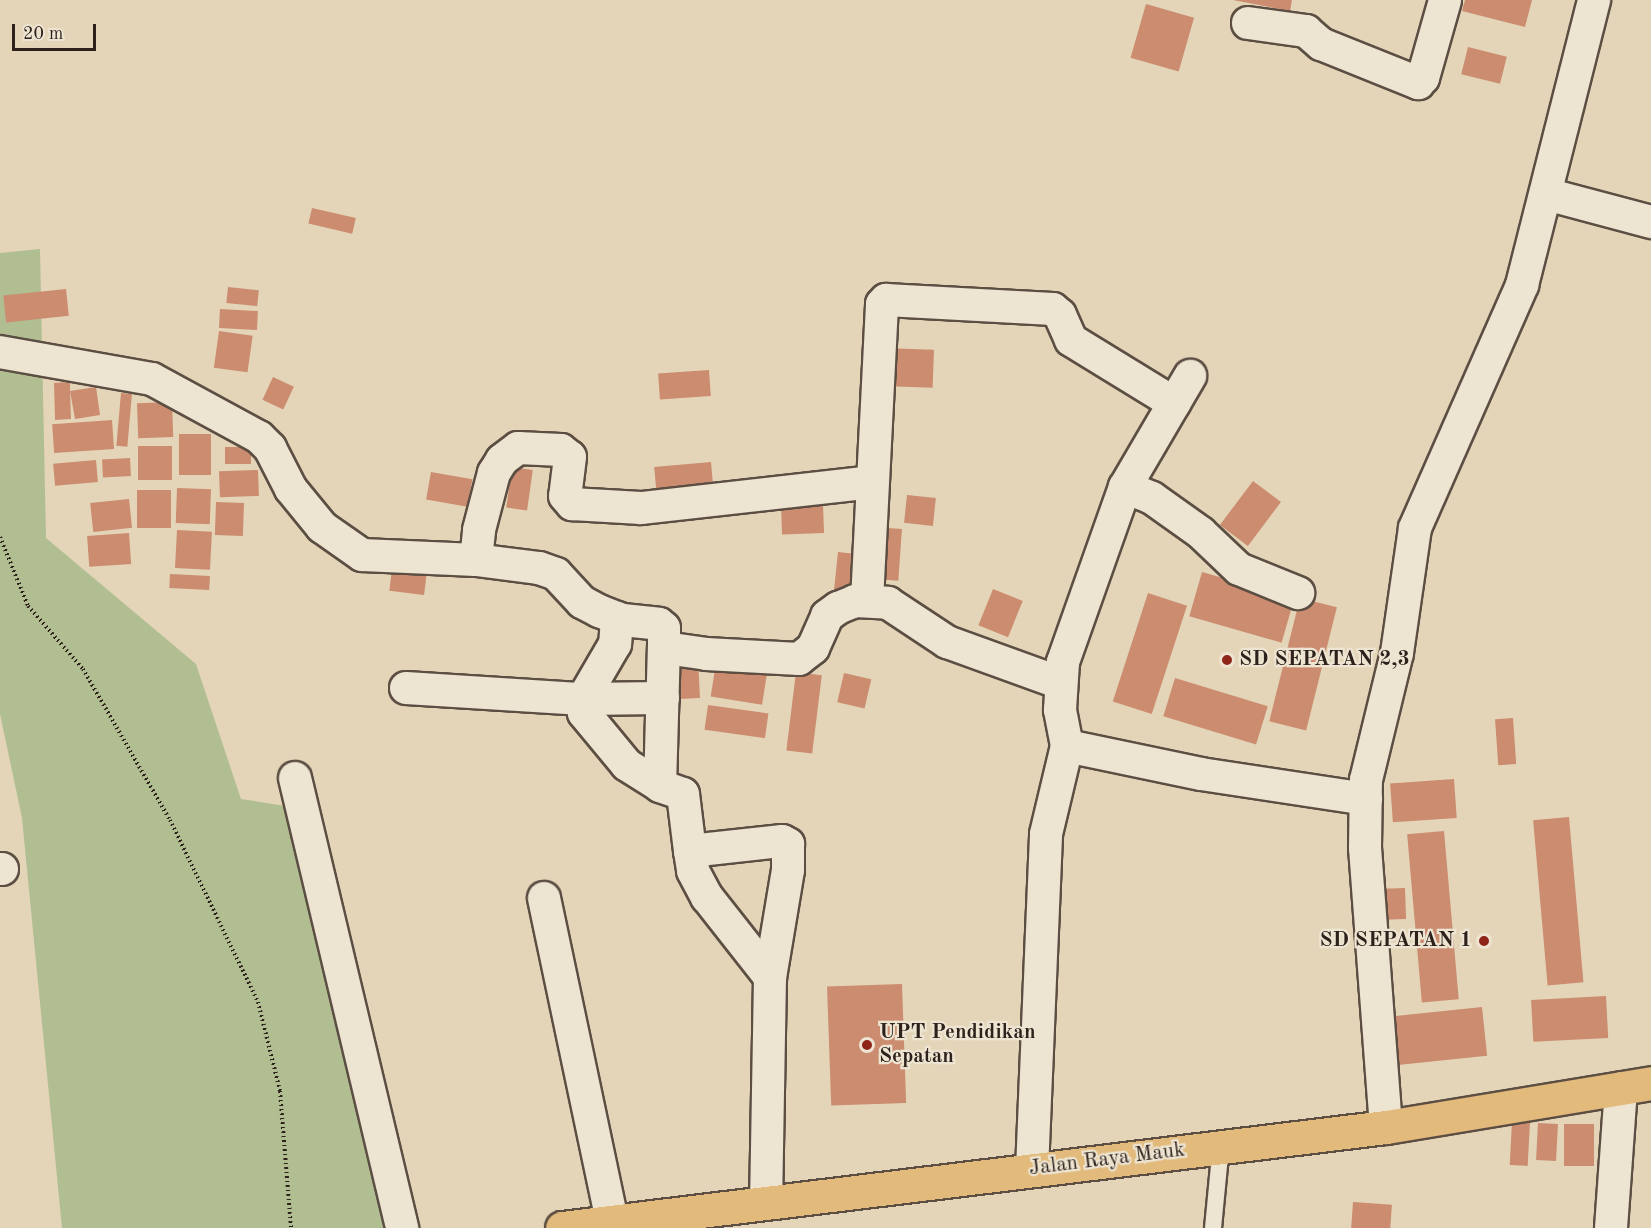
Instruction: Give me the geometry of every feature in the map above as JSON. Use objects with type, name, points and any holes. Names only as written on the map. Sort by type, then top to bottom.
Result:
[{"type":"main road","name":"Jalan Raya Mauk","points":[[562,1228],[1221,1145],[1386,1127],[1636,1085]]},
{"type":"street","points":[[1248,23],[1306,31],[1321,44],[1418,83],[1423,78],[1445,0]]},
{"type":"street","points":[[1386,1127],[1365,848],[1366,780],[1397,653],[1415,528],[1522,285],[1594,0]]},
{"type":"street","points":[[1546,194],[1651,222]]},
{"type":"street","points":[[867,601],[882,304],[886,300],[1053,309],[1060,315],[1071,340],[1174,403]]},
{"type":"street","points":[[0,352],[152,379],[259,437],[270,448],[291,489],[322,527],[355,552],[369,557],[476,560],[556,574],[582,602],[617,618],[659,624],[664,628],[660,786]]},
{"type":"street","points":[[1032,1170],[1046,834],[1066,746],[1060,683],[1067,648],[1125,487],[1190,376]]},
{"type":"street","points":[[476,560],[478,530],[494,473],[502,460],[518,448],[561,450],[570,457],[565,496],[572,504],[641,508],[873,482]]},
{"type":"street","points":[[1125,487],[1152,498],[1201,533],[1239,569],[1298,593]]},
{"type":"street","points":[[664,644],[672,649],[706,654],[799,659],[813,648],[827,615],[847,604],[867,601],[888,603],[947,642],[1060,683]]},
{"type":"street","points":[[617,618],[615,644],[607,662],[583,699],[584,713],[597,733],[627,765],[660,786],[683,794],[693,871],[707,897],[770,977]]},
{"type":"street","points":[[406,688],[583,699],[663,698]]},
{"type":"street","points":[[1066,746],[1201,774],[1366,798]]},
{"type":"street","points":[[295,778],[402,1228]]},
{"type":"street","points":[[690,851],[782,841],[788,844],[788,870],[770,977],[766,1203]]},
{"type":"street","points":[[544,898],[612,1220]]},
{"type":"street","points":[[1611,1228],[1636,1085]]},
{"type":"lane","points":[[1213,1228],[1221,1145]]},
{"type":"path","points":[[0,537],[28,606],[83,669],[170,820],[258,1002],[268,1032],[280,1091],[291,1228]]},
{"type":"green space","points":[[40,249],[46,538],[196,664],[241,799],[317,811],[395,1228],[62,1228],[22,818],[0,714],[0,253]]},
{"type":"building","points":[[1233,0],[1292,0],[1290,11]]},
{"type":"building","points":[[1465,0],[1532,0],[1525,27],[1462,11]]},
{"type":"building","points":[[1146,4],[1194,18],[1179,72],[1131,58]]},
{"type":"building","points":[[1468,47],[1507,57],[1500,84],[1461,74]]},
{"type":"building","points":[[312,208],[356,218],[352,234],[308,224]]},
{"type":"building","points":[[228,287],[259,290],[257,306],[226,303]]},
{"type":"building","points":[[66,289],[69,316],[6,322],[3,296]]},
{"type":"building","points":[[220,309],[258,311],[257,330],[219,328]]},
{"type":"building","points":[[219,331],[253,336],[248,372],[214,368]]},
{"type":"building","points":[[883,348],[934,350],[933,388],[882,386]]},
{"type":"building","points":[[709,370],[711,396],[660,399],[658,374]]},
{"type":"building","points":[[273,377],[294,387],[283,409],[262,400]]},
{"type":"building","points":[[70,382],[71,419],[55,420],[54,383]]},
{"type":"building","points":[[96,387],[100,415],[75,419],[70,391]]},
{"type":"building","points":[[121,393],[132,394],[127,447],[116,446]]},
{"type":"building","points":[[172,402],[173,437],[138,438],[137,403]]},
{"type":"building","points":[[112,420],[114,449],[54,453],[52,424]]},
{"type":"building","points":[[179,434],[211,434],[211,475],[179,475]]},
{"type":"building","points":[[138,446],[172,446],[172,480],[138,480]]},
{"type":"building","points":[[225,447],[251,447],[251,464],[225,464]]},
{"type":"building","points":[[130,458],[131,476],[103,477],[102,459]]},
{"type":"building","points":[[96,460],[98,482],[55,486],[53,464]]},
{"type":"building","points":[[711,462],[714,496],[657,501],[654,467]]},
{"type":"building","points":[[512,467],[533,470],[527,511],[506,508]]},
{"type":"building","points":[[258,470],[259,496],[220,497],[219,471]]},
{"type":"building","points":[[431,472],[472,479],[467,507],[426,500]]},
{"type":"building","points":[[1253,481],[1281,502],[1248,546],[1220,525]]},
{"type":"building","points":[[177,488],[211,489],[210,524],[176,523]]},
{"type":"building","points":[[137,490],[171,490],[171,528],[137,528]]},
{"type":"building","points":[[907,495],[936,498],[933,526],[904,523]]},
{"type":"building","points":[[129,499],[132,528],[93,532],[90,503]]},
{"type":"building","points":[[216,502],[244,503],[243,536],[215,535]]},
{"type":"building","points":[[823,504],[824,533],[782,534],[781,505]]},
{"type":"building","points":[[874,527],[902,529],[898,581],[870,579]]},
{"type":"building","points":[[177,530],[212,532],[210,570],[175,568]]},
{"type":"building","points":[[129,533],[131,564],[89,567],[87,536]]},
{"type":"building","points":[[838,552],[868,555],[863,597],[834,594]]},
{"type":"building","points":[[392,569],[427,573],[424,595],[389,591]]},
{"type":"building","points":[[1202,572],[1294,598],[1282,643],[1189,616]]},
{"type":"building","points":[[170,574],[210,576],[209,590],[169,588]]},
{"type":"building","points":[[993,589],[1023,601],[1008,637],[978,625]]},
{"type":"building","points":[[1148,593],[1187,606],[1152,714],[1113,701]]},
{"type":"building","points":[[1300,598],[1337,607],[1306,730],[1269,721]]},
{"type":"building","points":[[698,660],[700,698],[673,699],[671,661]]},
{"type":"building","points":[[716,663],[767,671],[762,705],[711,697]]},
{"type":"building","points":[[796,672],[822,675],[812,754],[786,750]]},
{"type":"building","points":[[844,673],[871,679],[865,709],[837,702]]},
{"type":"building","points":[[1175,678],[1268,706],[1256,745],[1163,716]]},
{"type":"building","points":[[708,705],[768,713],[765,738],[705,730]]},
{"type":"building","points":[[1513,718],[1516,764],[1498,765],[1495,719]]},
{"type":"building","points":[[1454,779],[1457,818],[1393,822],[1390,783]]},
{"type":"building","points":[[1569,817],[1583,982],[1548,986],[1533,820]]},
{"type":"building","points":[[1444,831],[1459,999],[1422,1003],[1407,834]]},
{"type":"building","points":[[1405,888],[1406,919],[1376,920],[1375,889]]},
{"type":"building","name":"UPT Pendidikan Sepatan","points":[[902,984],[906,1103],[831,1106],[827,987]]},
{"type":"building","points":[[1606,996],[1608,1038],[1533,1042],[1531,1000]]},
{"type":"building","points":[[1482,1007],[1487,1056],[1396,1065],[1391,1017]]},
{"type":"building","points":[[1512,1121],[1530,1122],[1528,1166],[1510,1165]]},
{"type":"building","points":[[1538,1123],[1558,1124],[1556,1161],[1536,1160]]},
{"type":"building","points":[[1564,1124],[1594,1124],[1594,1166],[1564,1166]]},
{"type":"building","points":[[1353,1202],[1392,1205],[1390,1228],[1351,1228]]},
{"type":"place","name":"SD SEPATAN 2,3","points":[[1227,660]]},
{"type":"place","name":"SD SEPATAN 1","points":[[1484,941]]},
{"type":"place","name":"UPT Pendidikan Sepatan","points":[[867,1045]]}]
